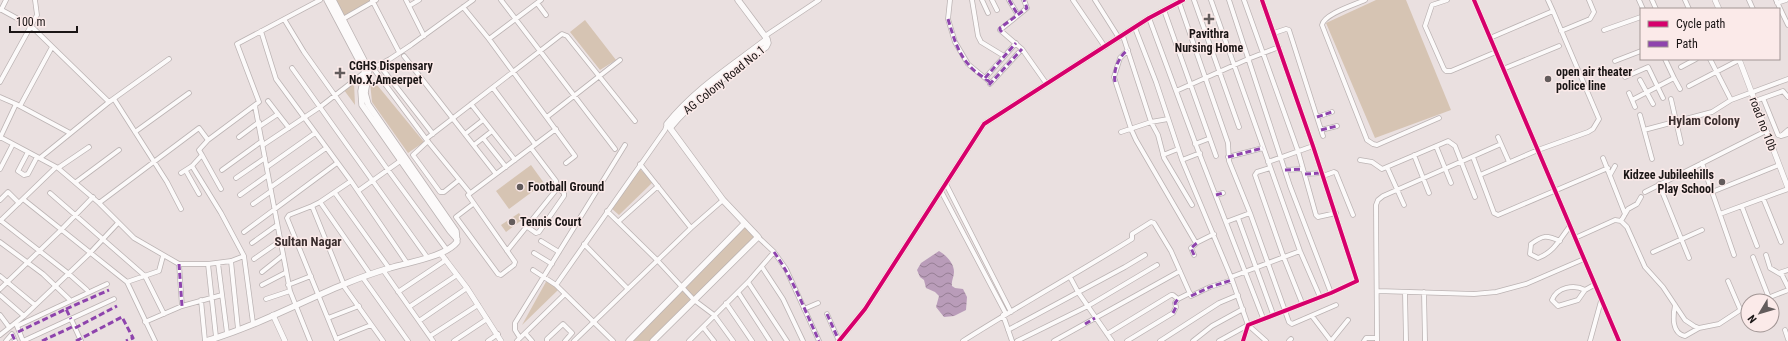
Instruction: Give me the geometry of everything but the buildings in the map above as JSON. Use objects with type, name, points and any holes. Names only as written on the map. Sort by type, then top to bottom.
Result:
[{"type":"main road","points":[[327,0],[369,70]]},
{"type":"main road","points":[[205,341],[214,339],[370,274],[441,254],[456,244],[458,238],[450,231],[402,159],[362,105],[361,91],[369,70],[333,0]]},
{"type":"main road","points":[[738,0],[766,38]]},
{"type":"main road","name":"AG Colony Road No.1","points":[[667,127],[709,89],[766,46],[768,43],[766,38]]},
{"type":"main road","points":[[653,341],[758,237],[744,224],[723,200],[667,127]]},
{"type":"main road","points":[[629,341],[744,224]]},
{"type":"street","points":[[6,0],[1,10],[31,26],[110,102]]},
{"type":"street","points":[[0,82],[37,14],[35,0]]},
{"type":"street","points":[[222,189],[199,150],[208,140],[259,102],[237,44],[320,0]]},
{"type":"street","points":[[406,0],[424,36]]},
{"type":"street","points":[[409,6],[419,0]]},
{"type":"street","points":[[222,170],[304,118],[336,96],[369,70],[424,36],[473,0]]},
{"type":"street","points":[[502,0],[615,149]]},
{"type":"street","points":[[766,38],[819,0]]},
{"type":"street","points":[[950,0],[948,19],[955,42],[968,64],[990,84],[1022,49]]},
{"type":"street","points":[[972,0],[978,36],[981,42],[1004,56]]},
{"type":"street","points":[[982,0],[988,14]]},
{"type":"street","points":[[992,0],[997,10]]},
{"type":"street","points":[[1009,0],[1018,15]]},
{"type":"street","points":[[1024,0],[1028,8],[1000,29],[1022,49],[1046,82]]},
{"type":"street","points":[[1073,0],[1105,47]]},
{"type":"street","points":[[1095,0],[1121,37],[1128,50],[1151,122],[1158,135],[1163,155],[1192,205]]},
{"type":"street","points":[[1194,0],[1239,127]]},
{"type":"street","points":[[1211,0],[1300,251],[1320,297]]},
{"type":"street","points":[[1229,0],[1281,157],[1331,293]]},
{"type":"street","points":[[1244,0],[1298,151],[1316,216],[1318,217],[1336,213]]},
{"type":"street","points":[[1219,341],[1248,325],[1273,314],[1331,293],[1357,281],[1336,213],[1280,47],[1262,0]]},
{"type":"street","points":[[1365,0],[1329,16],[1323,21],[1322,25],[1367,140],[1373,144],[1376,144],[1439,118]]},
{"type":"street","points":[[1434,0],[1425,28],[1442,67],[1446,71],[1451,71],[1496,52]]},
{"type":"street","points":[[1432,6],[1447,0]]},
{"type":"street","points":[[1474,0],[1619,341]]},
{"type":"street","points":[[1480,175],[1538,150],[1588,132],[1594,129],[1599,119],[1548,0]]},
{"type":"street","points":[[1562,31],[1590,19],[1594,12],[1589,0]]},
{"type":"street","points":[[1786,0],[1777,1],[1788,26]]},
{"type":"street","points":[[343,19],[374,1],[400,52]]},
{"type":"street","points":[[489,40],[539,1],[546,15]]},
{"type":"street","points":[[827,314],[839,341],[865,309],[984,124],[1046,82],[1105,47],[1149,18],[1181,1],[1205,79],[1228,143],[1228,157],[1250,213],[1284,310],[1291,324],[1336,305]]},
{"type":"street","points":[[463,7],[514,72],[575,156],[566,163]]},
{"type":"street","points":[[1164,10],[1208,139],[1216,156]]},
{"type":"street","points":[[1490,38],[1553,11]]},
{"type":"street","points":[[1604,30],[1640,17]]},
{"type":"street","points":[[1149,18],[1244,272],[1264,318]]},
{"type":"street","points":[[284,19],[304,52],[447,250]]},
{"type":"street","points":[[1135,28],[1156,82],[1182,160],[1214,234],[1248,325],[1266,341]]},
{"type":"street","points":[[1274,33],[1286,29],[1289,30],[1323,136]]},
{"type":"street","points":[[261,31],[276,79],[351,181],[407,263]]},
{"type":"street","points":[[459,180],[443,193],[440,192],[413,155],[433,134],[541,52],[562,34],[566,34],[635,121]]},
{"type":"street","points":[[985,78],[995,69],[1016,43]]},
{"type":"street","points":[[1503,69],[1559,46]]},
{"type":"street","points":[[52,47],[0,137],[27,154],[57,168],[76,182],[134,238],[179,264],[218,263],[232,261],[244,256]]},
{"type":"street","points":[[1176,91],[1248,59],[1280,47]]},
{"type":"street","points":[[1128,50],[1120,58],[1114,77],[1131,129],[1197,243]]},
{"type":"street","points":[[1616,61],[1640,51]]},
{"type":"street","points":[[404,56],[496,174]]},
{"type":"street","points":[[27,154],[18,171],[24,175],[28,174],[38,158],[169,58]]},
{"type":"street","points":[[547,117],[620,60]]},
{"type":"street","points":[[1665,60],[1680,89]]},
{"type":"street","points":[[1682,66],[1694,60]]},
{"type":"street","points":[[1711,60],[1731,100]]},
{"type":"street","points":[[1689,86],[1737,60]]},
{"type":"street","name":"road no 10b","points":[[1739,60],[1788,188]]},
{"type":"street","points":[[1625,78],[1648,67],[1663,98]]},
{"type":"street","points":[[292,68],[427,257]]},
{"type":"street","points":[[369,70],[470,193]]},
{"type":"street","points":[[384,71],[433,134]]},
{"type":"street","points":[[1632,100],[1674,78]]},
{"type":"street","points":[[1640,80],[1653,104]]},
{"type":"street","points":[[1644,130],[1712,112],[1731,100],[1788,80]]},
{"type":"street","points":[[493,88],[535,144]]},
{"type":"street","points":[[1755,101],[1783,90],[1788,97]]},
{"type":"street","points":[[135,132],[189,93]]},
{"type":"street","points":[[1628,93],[1635,107]]},
{"type":"street","points":[[0,97],[70,133]]},
{"type":"street","points":[[1763,98],[1778,135],[1781,136]]},
{"type":"street","points":[[114,99],[154,162],[181,209]]},
{"type":"street","points":[[1671,99],[1681,143]]},
{"type":"street","points":[[268,101],[289,128]]},
{"type":"street","points":[[471,104],[515,160]]},
{"type":"street","points":[[255,106],[260,124],[285,273],[295,305],[310,341]]},
{"type":"street","points":[[1317,117],[1332,112]]},
{"type":"street","points":[[239,137],[278,114]]},
{"type":"street","points":[[1640,115],[1652,159]]},
{"type":"street","points":[[1120,132],[1151,122],[1168,119]]},
{"type":"street","points":[[465,134],[484,120]]},
{"type":"street","points":[[1321,130],[1337,126]]},
{"type":"street","points":[[556,285],[667,127]]},
{"type":"street","points":[[98,202],[199,128],[208,140]]},
{"type":"street","points":[[473,204],[456,217],[499,275],[502,275],[515,264],[507,251],[468,197],[470,193],[556,129]]},
{"type":"street","points":[[1781,136],[1788,130]]},
{"type":"street","points":[[474,145],[492,131]]},
{"type":"street","points":[[1645,192],[1658,184],[1766,131]]},
{"type":"street","points":[[267,167],[315,133]]},
{"type":"street","points":[[1781,136],[1788,134]]},
{"type":"street","points":[[1498,137],[1509,162]]},
{"type":"street","points":[[483,138],[506,167]]},
{"type":"street","points":[[1195,144],[1208,139]]},
{"type":"street","points":[[1360,160],[1372,162],[1380,169],[1388,167],[1446,141],[1450,142],[1455,146],[1475,197]]},
{"type":"street","points":[[0,169],[13,144]]},
{"type":"street","points":[[1364,341],[1366,338],[1377,340],[1378,291],[1376,205],[1380,198],[1501,144]]},
{"type":"street","points":[[565,294],[525,334],[518,339],[515,330],[515,323],[625,145]]},
{"type":"street","points":[[1268,162],[1313,146]]},
{"type":"street","points":[[1436,146],[1452,183]]},
{"type":"street","points":[[87,290],[40,251],[0,221],[57,168],[89,147]]},
{"type":"street","points":[[253,204],[326,148]]},
{"type":"street","points":[[507,251],[556,188],[556,181],[531,148]]},
{"type":"street","points":[[1228,157],[1263,148]]},
{"type":"street","points":[[1163,155],[1178,149]]},
{"type":"street","points":[[76,182],[119,150]]},
{"type":"street","points":[[1182,160],[1200,153]]},
{"type":"street","points":[[181,173],[192,166],[202,155]]},
{"type":"street","points":[[1414,155],[1429,193]]},
{"type":"street","points":[[1473,157],[1496,215],[1608,168]]},
{"type":"street","points":[[236,178],[266,158]]},
{"type":"street","points":[[1603,158],[1625,214]]},
{"type":"street","points":[[358,191],[402,159]]},
{"type":"street","points":[[244,232],[274,208],[337,163]]},
{"type":"street","points":[[1702,163],[1734,255]]},
{"type":"street","points":[[640,164],[691,228]]},
{"type":"street","points":[[1712,192],[1779,165]]},
{"type":"street","points":[[192,166],[221,213],[244,256],[253,323]]},
{"type":"street","points":[[1610,175],[1615,166]]},
{"type":"street","points":[[1388,167],[1404,205]]},
{"type":"street","points":[[1270,168],[1258,172],[1255,175],[1302,304]]},
{"type":"street","points":[[1286,170],[1322,175],[1334,172],[1336,173],[1353,215]]},
{"type":"street","points":[[186,171],[199,194]]},
{"type":"street","points":[[240,195],[268,175]]},
{"type":"street","points":[[351,181],[320,202],[289,215],[287,218],[336,340],[371,325]]},
{"type":"street","points":[[946,184],[1011,312]]},
{"type":"street","points":[[1658,184],[1690,258]]},
{"type":"street","points":[[619,221],[658,186]]},
{"type":"street","points":[[526,226],[536,233],[539,232],[564,196],[564,193],[556,188]]},
{"type":"street","points":[[1720,214],[1742,207],[1788,188]]},
{"type":"street","points":[[941,191],[1005,315],[1012,341]]},
{"type":"street","points":[[0,200],[8,192],[19,203]]},
{"type":"street","points":[[50,193],[145,276],[164,314]]},
{"type":"street","points":[[335,193],[386,269],[398,292],[433,341]]},
{"type":"street","points":[[1216,195],[1223,193]]},
{"type":"street","points":[[0,289],[76,215],[92,197]]},
{"type":"street","points":[[1621,221],[1628,209],[1637,204],[1641,197]]},
{"type":"street","points":[[1764,198],[1781,242]]},
{"type":"street","points":[[23,199],[127,282],[155,341]]},
{"type":"street","points":[[570,336],[574,341],[691,228],[723,200]]},
{"type":"street","points":[[320,202],[370,274]]},
{"type":"street","points":[[312,206],[344,285],[383,341]]},
{"type":"street","points":[[1742,207],[1757,246]]},
{"type":"street","points":[[607,211],[619,221],[694,300],[714,315],[733,341]]},
{"type":"street","points":[[1226,222],[1250,213]]},
{"type":"street","points":[[1238,218],[1273,314]]},
{"type":"street","points":[[1575,238],[1615,220],[1621,221],[1627,227],[1644,267],[1663,287],[1685,320],[1700,328]]},
{"type":"street","points":[[959,224],[965,222]]},
{"type":"street","points":[[963,341],[1132,239],[1132,234],[1152,222],[1171,251],[1192,296],[1210,286],[1232,279],[1244,272],[1300,251]]},
{"type":"street","points":[[0,335],[8,327],[24,316],[69,274],[118,223]]},
{"type":"street","points":[[252,244],[277,225]]},
{"type":"street","points":[[1560,240],[1548,236],[1540,238],[1531,244],[1530,254],[1537,258],[1547,254],[1560,240],[1570,226]]},
{"type":"street","points":[[1653,252],[1702,230]]},
{"type":"street","points":[[1194,255],[1191,248],[1214,234]]},
{"type":"street","points":[[758,237],[774,252],[786,269],[819,341]]},
{"type":"street","points":[[254,259],[280,241]]},
{"type":"street","points":[[541,241],[558,252]]},
{"type":"street","points":[[0,242],[56,286],[69,299]]},
{"type":"street","points":[[584,244],[628,289]]},
{"type":"street","points":[[689,341],[748,282],[774,252]]},
{"type":"street","points":[[534,253],[552,264]]},
{"type":"street","points":[[441,254],[467,288],[498,334],[501,341]]},
{"type":"street","points":[[1008,330],[1145,255]]},
{"type":"street","points":[[1766,255],[1770,268],[1782,275],[1788,287]]},
{"type":"street","points":[[127,282],[159,271],[163,256]]},
{"type":"street","points":[[262,272],[282,256]]},
{"type":"street","points":[[1753,257],[1767,293]]},
{"type":"street","points":[[1378,291],[1474,294],[1496,292],[1526,284],[1584,259]]},
{"type":"street","points":[[398,292],[446,260]]},
{"type":"street","points":[[232,261],[238,329]]},
{"type":"street","points":[[218,263],[227,333]]},
{"type":"street","points":[[179,264],[182,306]]},
{"type":"street","points":[[208,264],[214,339]]},
{"type":"street","points":[[1017,341],[1088,306],[1157,265]]},
{"type":"street","points":[[762,267],[782,299],[803,341]]},
{"type":"street","points":[[533,270],[556,285],[613,341]]},
{"type":"street","points":[[1779,273],[1788,270]]},
{"type":"street","points":[[1054,341],[1180,271]]},
{"type":"street","points":[[262,285],[285,273]]},
{"type":"street","points":[[409,307],[457,275]]},
{"type":"street","points":[[0,276],[35,305]]},
{"type":"street","points":[[288,285],[311,276]]},
{"type":"street","points":[[1070,277],[1095,318],[1112,341]]},
{"type":"street","points":[[363,278],[408,341]]},
{"type":"street","points":[[1675,304],[1673,318],[1676,330],[1679,334],[1685,336],[1700,328],[1719,324],[1740,309],[1728,281]]},
{"type":"street","points":[[748,282],[787,341]]},
{"type":"street","points":[[107,284],[17,326],[23,341],[114,299]]},
{"type":"street","points":[[1585,290],[1577,286],[1571,286],[1558,292],[1552,300],[1556,306],[1566,304],[1580,298],[1585,290],[1594,285]]},
{"type":"street","points":[[419,320],[467,288]]},
{"type":"street","points":[[266,299],[290,291]]},
{"type":"street","points":[[738,292],[770,341]]},
{"type":"street","points":[[1405,292],[1406,341]]},
{"type":"street","points":[[1424,292],[1425,341]]},
{"type":"street","points":[[1127,341],[1173,313],[1176,307],[1175,303],[1178,299],[1190,293]]},
{"type":"street","points":[[1107,334],[1170,295],[1173,294],[1178,299]]},
{"type":"street","points":[[0,295],[24,316]]},
{"type":"street","points":[[146,322],[182,306],[222,295]]},
{"type":"street","points":[[1160,341],[1219,303],[1238,295]]},
{"type":"street","points":[[201,300],[205,341]]},
{"type":"street","points":[[1590,341],[1601,300]]},
{"type":"street","points":[[726,303],[752,341]]},
{"type":"street","points":[[804,309],[818,303]]},
{"type":"street","points":[[430,336],[478,305]]},
{"type":"street","points":[[328,318],[358,306]]},
{"type":"street","points":[[1193,341],[1212,326],[1243,309]]},
{"type":"street","points":[[0,314],[8,327]]},
{"type":"street","points":[[273,315],[285,341]]},
{"type":"street","points":[[1312,316],[1331,341],[1348,320]]},
{"type":"street","points":[[71,319],[81,341]]},
{"type":"street","points":[[454,341],[487,319]]},
{"type":"street","points":[[548,341],[548,338],[563,324],[572,333],[565,341]]},
{"type":"street","points":[[1243,341],[1248,325]]},
{"type":"street","points":[[703,327],[714,341]]},
{"type":"street","points":[[1785,330],[1788,339]]},
{"type":"street","points":[[6,341],[12,334],[15,341]]},
{"type":"street","points":[[488,341],[498,334]]},
{"type":"street","points":[[525,334],[532,341]]},
{"type":"shaded area","points":[[336,0],[371,0],[372,2],[344,17]]},
{"type":"shaded area","points":[[1376,0],[1406,0],[1451,110],[1375,138],[1326,23]]},
{"type":"shaded area","points":[[585,20],[616,60],[600,70],[570,32]]},
{"type":"shaded area","points":[[373,80],[424,142],[408,153],[372,102],[370,82]]},
{"type":"shaded area","points":[[354,83],[355,105],[344,90]]},
{"type":"shaded area","name":"Football Ground","points":[[531,165],[544,183],[509,209],[496,191]]},
{"type":"shaded area","points":[[639,168],[653,182],[619,215],[611,208]]},
{"type":"shaded area","name":"Tennis Court","points":[[519,213],[523,219],[506,232],[501,225]]},
{"type":"shaded area","points":[[744,224],[758,237],[653,341],[629,341]]},
{"type":"shaded area","points":[[547,280],[558,290],[522,325]]},
{"type":"water","points":[[939,251],[947,257],[953,265],[954,272],[952,286],[963,289],[967,297],[966,310],[954,316],[944,317],[936,307],[939,296],[935,292],[926,288],[924,280],[920,277],[917,270],[921,263]]},
{"type":"marked path","points":[[1009,0],[1018,15]]},
{"type":"marked path","points":[[1002,32],[1000,28],[1027,8],[1024,0]]},
{"type":"marked path","points":[[948,19],[961,55],[974,70],[991,83]]},
{"type":"marked path","points":[[985,78],[1016,43]]},
{"type":"marked path","points":[[989,85],[1022,49]]},
{"type":"marked path","points":[[1115,82],[1117,64],[1121,56],[1128,50]]},
{"type":"marked path","points":[[1317,117],[1332,112]]},
{"type":"marked path","points":[[1321,130],[1337,126]]},
{"type":"marked path","points":[[1228,157],[1263,148]]},
{"type":"marked path","points":[[1285,170],[1303,169]]},
{"type":"marked path","points":[[1305,174],[1322,173]]},
{"type":"marked path","points":[[1216,195],[1223,193]]},
{"type":"marked path","points":[[1194,255],[1191,248],[1197,243]]},
{"type":"marked path","points":[[774,252],[793,285],[819,341]]},
{"type":"marked path","points":[[179,264],[182,306]]},
{"type":"marked path","points":[[1191,296],[1210,287],[1232,280]]},
{"type":"marked path","points":[[66,309],[109,290]]},
{"type":"marked path","points":[[1173,313],[1176,307],[1175,303],[1178,299]]},
{"type":"marked path","points":[[75,328],[117,306]]},
{"type":"marked path","points":[[18,332],[66,309],[71,319]]},
{"type":"marked path","points":[[827,314],[839,341]]},
{"type":"marked path","points":[[76,341],[122,317],[133,338],[126,341]]},
{"type":"marked path","points":[[1085,324],[1095,318]]},
{"type":"marked path","points":[[42,341],[74,326]]},
{"type":"marked path","points":[[12,334],[15,341]]},
{"type":"cycle path","points":[[839,341],[865,309],[984,124],[1149,18],[1183,0]]},
{"type":"cycle path","points":[[1243,341],[1248,325],[1331,293],[1357,281],[1313,146],[1262,0]]},
{"type":"cycle path","points":[[1474,0],[1619,341]]},
{"type":"place","name":"Pavithra Nursing Home","points":[[1209,19]]},
{"type":"place","name":"CGHS Dispensary No.X,Ameerpet","points":[[340,73]]},
{"type":"place","name":"open air theater police line","points":[[1548,79]]},
{"type":"place","name":"Kidzee Jubileehills Play School","points":[[1722,182]]},
{"type":"place","name":"Football Ground","points":[[520,187]]},
{"type":"place","name":"Tennis Court","points":[[512,222]]},
{"type":"district","name":"Hylam Colony","points":[[1704,120]]},
{"type":"district","name":"Sultan Nagar","points":[[308,241]]}]
